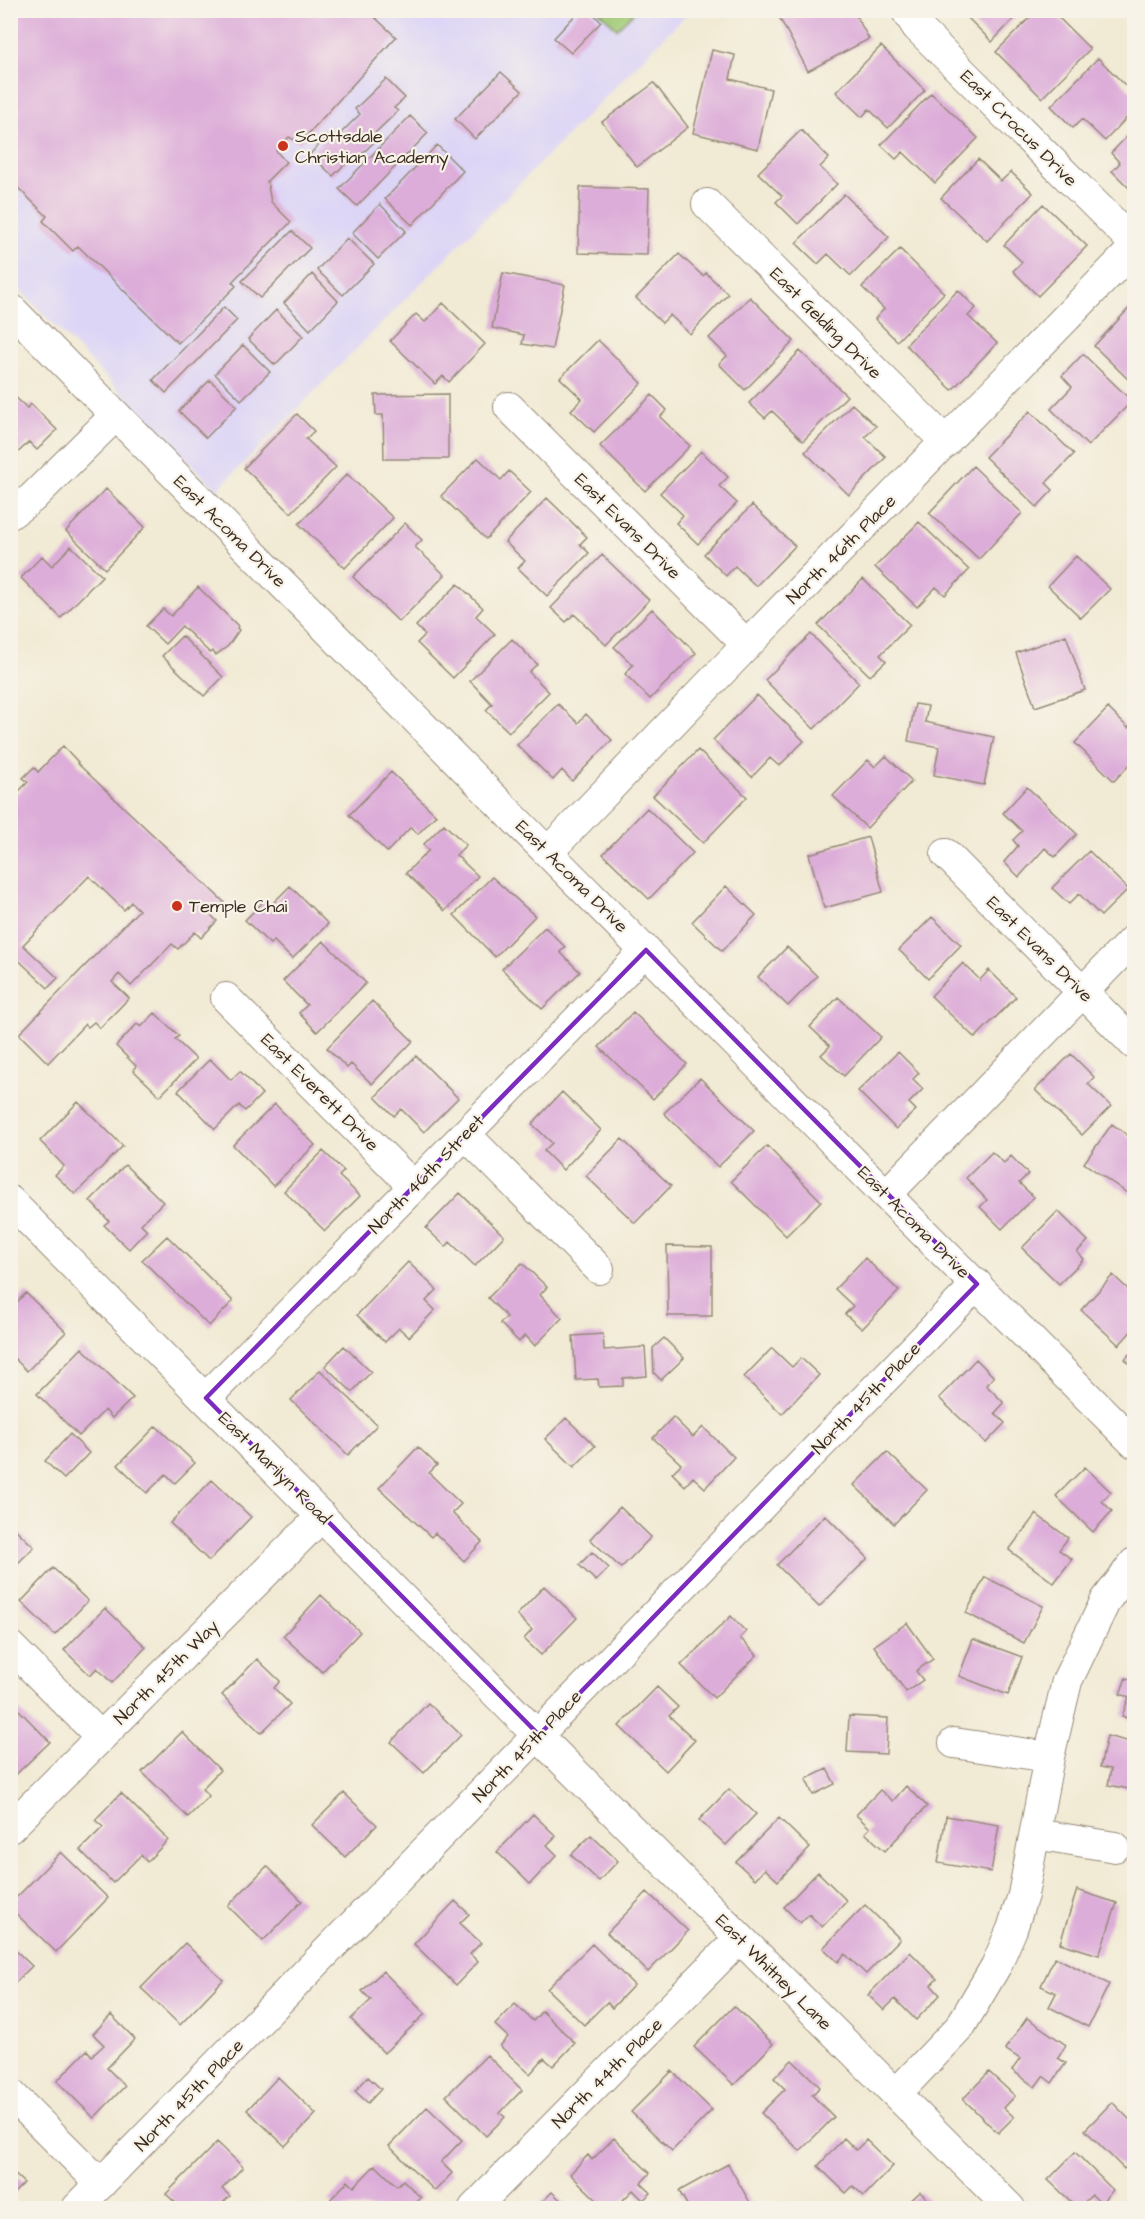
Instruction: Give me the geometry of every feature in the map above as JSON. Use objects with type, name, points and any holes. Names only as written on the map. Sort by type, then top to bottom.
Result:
[{"type":"street","name":"East Crocus Drive","points":[[906,10],[917,27],[1134,243]]},
{"type":"street","name":"East Gelding Drive","points":[[707,204],[945,442]]},
{"type":"street","name":"North 46th Place","points":[[548,852],[1134,248]]},
{"type":"street","name":"East Acoma Drive","points":[[10,308],[1134,1443]]},
{"type":"street","name":"East Evans Drive","points":[[509,407],[747,645]]},
{"type":"street","points":[[10,514],[32,498],[116,415]]},
{"type":"street","name":"East Evans Drive","points":[[946,854],[1134,1044]]},
{"type":"street","points":[[886,1195],[1134,939]]},
{"type":"street","name":"North 46th Street","points":[[206,1398],[646,950]]},
{"type":"street","name":"East Everett Drive","points":[[226,998],[414,1187]]},
{"type":"street","points":[[465,1134],[598,1269]]},
{"type":"street","name":"East Marilyn Road","points":[[10,1201],[539,1735]]},
{"type":"street","name":"North 45th Place","points":[[77,2208],[977,1284]]},
{"type":"street","name":"North 45th Way","points":[[10,1828],[322,1516]]},
{"type":"street","points":[[896,2094],[960,2027],[996,1966],[1012,1929],[1023,1895],[1049,1757],[1067,1681],[1106,1600],[1134,1563]]},
{"type":"street","points":[[10,1646],[101,1737]]},
{"type":"street","name":"East Whitney Lane","points":[[539,1735],[1010,2208]]},
{"type":"street","points":[[954,1743],[1049,1757]]},
{"type":"street","points":[[1035,1834],[1115,1847]]},
{"type":"street","name":"North 44th Place","points":[[474,2208],[740,1938]]},
{"type":"street","points":[[10,2093],[101,2184]]},
{"type":"highlighted area","points":[[646,950],[977,1284],[539,1735],[206,1398]]},
{"type":"shaded area","name":"Scottsdale Christian Academy","points":[[10,11],[690,11],[217,490],[11,281]]},
{"type":"green space","points":[[599,11],[635,11],[617,29]]},
{"type":"building","points":[[10,10],[367,10],[396,37],[300,143],[289,137],[276,151],[286,162],[267,181],[271,202],[291,222],[232,282],[236,286],[178,343],[78,246],[73,251],[43,221],[47,216],[16,186],[10,185]]},
{"type":"building","points":[[580,10],[590,10],[601,22],[571,53],[554,38]]},
{"type":"building","points":[[781,10],[853,10],[869,39],[808,71],[777,13]]},
{"type":"building","points":[[960,10],[1022,10],[992,42]]},
{"type":"building","points":[[1037,10],[1051,10],[1090,49],[1042,98],[996,52]]},
{"type":"building","points":[[881,46],[925,90],[888,128],[869,109],[862,117],[836,92]]},
{"type":"building","points":[[712,50],[735,55],[730,79],[771,89],[758,149],[693,133]]},
{"type":"building","points":[[1098,58],[1134,94],[1134,110],[1105,141],[1082,119],[1073,128],[1051,106]]},
{"type":"building","points":[[501,72],[522,91],[475,139],[455,119]]},
{"type":"building","points":[[386,79],[405,98],[394,108],[398,111],[375,133],[379,137],[355,161],[351,158],[333,176],[310,154],[328,136],[333,141],[360,114],[355,109]]},
{"type":"building","points":[[654,83],[688,127],[637,167],[602,122]]},
{"type":"building","points":[[931,93],[978,138],[935,183],[903,152],[896,159],[881,145]]},
{"type":"building","points":[[410,116],[428,133],[357,206],[339,189]]},
{"type":"building","points":[[1134,129],[1134,193],[1112,171],[1120,163],[1111,153]]},
{"type":"building","points":[[801,130],[829,158],[820,167],[837,184],[798,224],[776,202],[782,196],[758,173]]},
{"type":"building","points":[[437,145],[463,171],[412,225],[385,199]]},
{"type":"building","points":[[978,159],[1001,181],[1011,172],[1033,193],[987,241],[941,198]]},
{"type":"building","points":[[580,187],[649,189],[647,255],[578,253]]},
{"type":"building","points":[[844,194],[889,237],[851,276],[828,254],[818,264],[796,243]]},
{"type":"building","points":[[380,204],[406,231],[378,259],[352,233]]},
{"type":"building","points":[[1043,204],[1087,246],[1038,296],[1013,271],[1022,262],[1004,245]]},
{"type":"building","points":[[292,231],[310,248],[260,298],[242,281]]},
{"type":"building","points":[[347,238],[374,264],[343,295],[317,270]]},
{"type":"building","points":[[900,249],[944,293],[897,341],[875,319],[884,309],[862,287]]},
{"type":"building","points":[[679,254],[703,276],[706,273],[728,294],[690,334],[670,315],[662,323],[636,298]]},
{"type":"building","points":[[503,273],[565,285],[552,349],[522,344],[524,335],[492,328]]},
{"type":"building","points":[[312,274],[338,301],[310,330],[284,303]]},
{"type":"building","points":[[958,290],[976,308],[968,316],[997,343],[952,390],[906,345]]},
{"type":"building","points":[[750,297],[794,341],[745,390],[719,364],[727,356],[709,338]]},
{"type":"building","points":[[443,303],[485,344],[449,382],[443,376],[435,384],[390,341],[416,314],[425,322]]},
{"type":"building","points":[[1134,303],[1134,385],[1094,346]]},
{"type":"building","points":[[224,307],[237,320],[166,393],[153,380]]},
{"type":"building","points":[[276,310],[303,336],[275,365],[248,339]]},
{"type":"building","points":[[598,340],[642,383],[594,432],[571,410],[582,399],[560,378]]},
{"type":"building","points":[[243,345],[270,372],[241,400],[215,374]]},
{"type":"building","points":[[800,351],[847,396],[803,441],[772,411],[765,418],[749,403]]},
{"type":"building","points":[[1083,354],[1132,401],[1088,446],[1051,409],[1072,387],[1062,376]]},
{"type":"building","points":[[210,380],[237,406],[206,438],[179,411]]},
{"type":"building","points":[[10,392],[27,408],[31,404],[57,430],[37,450],[29,442],[10,460]]},
{"type":"building","points":[[448,394],[448,459],[384,459],[383,415],[376,415],[375,395]]},
{"type":"building","points":[[652,395],[667,410],[660,417],[690,446],[645,491],[600,446]]},
{"type":"building","points":[[852,404],[876,426],[865,437],[886,457],[849,495],[805,452]]},
{"type":"building","points":[[1030,411],[1074,454],[1046,483],[1053,490],[1037,507],[985,457]]},
{"type":"building","points":[[297,414],[314,431],[306,439],[336,467],[291,513],[244,468]]},
{"type":"building","points":[[701,451],[728,477],[719,486],[737,503],[698,544],[676,523],[683,515],[660,493]]},
{"type":"building","points":[[478,458],[501,480],[509,471],[531,492],[486,539],[441,496]]},
{"type":"building","points":[[973,466],[1022,513],[979,559],[929,513]]},
{"type":"building","points":[[347,474],[393,518],[345,568],[299,524]]},
{"type":"building","points":[[106,489],[145,527],[105,569],[66,531]]},
{"type":"building","points":[[547,498],[587,537],[580,544],[589,553],[547,596],[518,568],[525,561],[505,542]]},
{"type":"building","points":[[752,505],[795,546],[756,586],[735,566],[726,576],[704,554]]},
{"type":"building","points":[[919,522],[969,570],[945,595],[936,587],[917,607],[875,567]]},
{"type":"building","points":[[405,523],[422,540],[415,547],[445,575],[399,622],[353,577]]},
{"type":"building","points":[[71,546],[102,576],[61,618],[21,578],[42,556],[52,566]]},
{"type":"building","points":[[602,555],[649,600],[606,645],[574,614],[566,622],[551,608]]},
{"type":"building","points":[[1076,556],[1110,589],[1081,618],[1048,586]]},
{"type":"building","points":[[863,579],[910,625],[880,655],[886,661],[870,676],[818,625]]},
{"type":"building","points":[[458,584],[483,608],[476,616],[495,634],[453,678],[417,643],[425,635],[416,626]]},
{"type":"building","points":[[198,587],[238,626],[239,630],[228,646],[216,655],[212,651],[210,653],[182,626],[165,644],[146,626],[163,609],[171,616]]},
{"type":"building","points":[[652,609],[696,653],[650,699],[625,674],[633,665],[614,647]]},
{"type":"building","points":[[811,634],[859,683],[814,729],[765,680]]},
{"type":"building","points":[[1066,635],[1085,690],[1035,707],[1016,653]]},
{"type":"building","points":[[182,636],[223,677],[204,696],[162,656]]},
{"type":"building","points":[[512,639],[537,664],[529,672],[549,692],[509,732],[486,710],[492,704],[470,681]]},
{"type":"building","points":[[757,695],[804,741],[779,766],[770,758],[752,777],[713,740]]},
{"type":"building","points":[[558,704],[578,723],[586,714],[612,740],[572,781],[562,770],[553,780],[517,745]]},
{"type":"building","points":[[915,704],[928,706],[925,722],[994,737],[984,785],[934,775],[939,747],[908,741]]},
{"type":"building","points":[[1108,708],[1128,728],[1134,721],[1134,760],[1114,781],[1075,743]]},
{"type":"building","name":"Temple Chai","points":[[63,746],[77,763],[224,902],[211,915],[217,921],[201,938],[195,932],[178,949],[172,944],[131,986],[119,974],[112,982],[129,998],[100,1028],[94,1022],[88,1027],[85,1024],[48,1063],[19,1034],[139,910],[131,902],[124,910],[89,876],[23,945],[58,978],[48,988],[10,952],[10,800],[28,782],[23,778],[34,767],[38,772]]},
{"type":"building","points":[[698,750],[747,797],[703,843],[653,796]]},
{"type":"building","points":[[886,756],[912,781],[867,828],[833,796],[868,760],[875,767]]},
{"type":"building","points":[[391,772],[436,815],[418,834],[411,827],[387,852],[349,815]]},
{"type":"building","points":[[1027,787],[1077,834],[1055,857],[1045,848],[1019,877],[1004,862],[1018,846],[1013,840],[1022,831],[1003,813]]},
{"type":"building","points":[[647,808],[693,853],[649,899],[603,854]]},
{"type":"building","points":[[444,824],[466,845],[456,855],[478,876],[445,911],[406,873],[429,850],[423,845]]},
{"type":"building","points":[[868,837],[883,892],[824,908],[809,854]]},
{"type":"building","points":[[1089,851],[1128,889],[1101,916],[1079,894],[1069,904],[1052,888]]},
{"type":"building","points":[[492,877],[535,916],[495,957],[454,915]]},
{"type":"building","points":[[290,886],[328,924],[292,959],[274,941],[270,944],[245,920],[264,901],[270,906]]},
{"type":"building","points":[[726,886],[756,915],[722,951],[692,922]]},
{"type":"building","points":[[932,917],[961,945],[928,979],[899,950]]},
{"type":"building","points":[[545,927],[565,947],[560,952],[580,972],[542,1009],[502,969]]},
{"type":"building","points":[[323,941],[366,983],[317,1032],[299,1013],[307,1005],[283,981]]},
{"type":"building","points":[[787,947],[817,976],[788,1006],[758,977]]},
{"type":"building","points":[[963,963],[980,980],[989,970],[1016,997],[975,1038],[931,996]]},
{"type":"building","points":[[838,997],[881,1037],[844,1076],[821,1055],[830,1046],[810,1027]]},
{"type":"building","points":[[372,1001],[413,1041],[372,1084],[351,1064],[347,1068],[327,1048]]},
{"type":"building","points":[[633,1012],[687,1064],[653,1099],[599,1047]]},
{"type":"building","points":[[155,1013],[179,1036],[175,1039],[196,1059],[160,1096],[133,1070],[136,1066],[116,1046],[137,1024],[141,1027]]},
{"type":"building","points":[[898,1052],[919,1073],[913,1079],[923,1089],[909,1103],[916,1110],[896,1129],[858,1091]]},
{"type":"building","points":[[1071,1054],[1094,1077],[1088,1084],[1111,1106],[1082,1135],[1035,1090]]},
{"type":"building","points":[[416,1056],[458,1098],[424,1132],[401,1109],[394,1116],[375,1097]]},
{"type":"building","points":[[210,1059],[231,1080],[240,1071],[262,1094],[245,1111],[239,1105],[215,1129],[178,1091]]},
{"type":"building","points":[[700,1078],[754,1131],[718,1167],[664,1113]]},
{"type":"building","points":[[562,1092],[601,1130],[563,1170],[544,1151],[552,1143],[532,1124]]},
{"type":"building","points":[[78,1102],[123,1146],[75,1194],[55,1175],[64,1166],[40,1141]]},
{"type":"building","points":[[275,1104],[315,1145],[273,1186],[233,1145]]},
{"type":"building","points":[[1112,1124],[1134,1140],[1134,1189],[1130,1195],[1084,1163]]},
{"type":"building","points":[[622,1139],[671,1186],[635,1223],[586,1176]]},
{"type":"building","points":[[767,1146],[821,1201],[786,1236],[731,1181]]},
{"type":"building","points":[[323,1151],[344,1171],[339,1176],[360,1196],[325,1231],[284,1191]]},
{"type":"building","points":[[992,1152],[1004,1163],[1011,1156],[1028,1174],[1019,1183],[1034,1197],[1002,1229],[980,1207],[987,1200],[966,1178]]},
{"type":"building","points":[[125,1165],[163,1202],[141,1224],[147,1230],[129,1249],[104,1225],[109,1221],[90,1201]]},
{"type":"building","points":[[460,1193],[504,1236],[475,1266],[450,1242],[446,1247],[426,1228]]},
{"type":"building","points":[[1058,1211],[1088,1241],[1077,1252],[1084,1259],[1059,1284],[1022,1248]]},
{"type":"building","points":[[167,1236],[233,1301],[209,1326],[142,1260]]},
{"type":"building","points":[[667,1246],[712,1247],[712,1316],[668,1316]]},
{"type":"building","points":[[865,1258],[899,1291],[862,1329],[845,1314],[853,1306],[835,1289]]},
{"type":"building","points":[[408,1262],[437,1290],[426,1301],[435,1310],[409,1337],[399,1328],[385,1342],[357,1315]]},
{"type":"building","points":[[522,1263],[547,1287],[540,1295],[562,1318],[535,1346],[525,1335],[519,1342],[500,1323],[507,1317],[488,1298]]},
{"type":"building","points":[[1113,1275],[1134,1295],[1134,1328],[1119,1345],[1081,1310]]},
{"type":"building","points":[[26,1293],[66,1332],[27,1371],[10,1354],[10,1309]]},
{"type":"building","points":[[603,1334],[604,1350],[645,1347],[647,1376],[623,1378],[623,1386],[599,1387],[598,1379],[576,1380],[573,1336]]},
{"type":"building","points":[[664,1338],[684,1358],[661,1380],[654,1373],[653,1348]]},
{"type":"building","points":[[344,1346],[371,1372],[352,1392],[325,1366]]},
{"type":"building","points":[[82,1348],[133,1398],[112,1418],[105,1410],[79,1436],[37,1394]]},
{"type":"building","points":[[772,1348],[792,1367],[801,1358],[819,1375],[782,1414],[744,1377]]},
{"type":"building","points":[[1134,1349],[1134,1368],[1125,1359]]},
{"type":"building","points":[[976,1359],[994,1377],[986,1385],[1004,1403],[995,1413],[1005,1423],[986,1443],[939,1398]]},
{"type":"building","points":[[320,1370],[377,1425],[348,1455],[291,1400]]},
{"type":"building","points":[[673,1417],[693,1437],[703,1427],[734,1457],[705,1488],[693,1477],[685,1486],[672,1473],[681,1464],[653,1438]]},
{"type":"building","points":[[566,1418],[595,1446],[574,1467],[545,1439]]},
{"type":"building","points":[[156,1426],[195,1463],[175,1483],[166,1474],[147,1493],[118,1465]]},
{"type":"building","points":[[70,1434],[89,1453],[64,1479],[45,1461]]},
{"type":"building","points":[[418,1447],[437,1465],[429,1473],[461,1504],[452,1513],[482,1542],[464,1561],[435,1533],[431,1537],[379,1488]]},
{"type":"building","points":[[887,1452],[927,1490],[894,1524],[854,1485]]},
{"type":"building","points":[[1085,1467],[1111,1492],[1102,1501],[1112,1511],[1093,1532],[1056,1496]]},
{"type":"building","points":[[212,1480],[251,1517],[209,1561],[170,1523]]},
{"type":"building","points":[[620,1507],[651,1537],[621,1568],[590,1539]]},
{"type":"building","points":[[1036,1514],[1068,1538],[1059,1550],[1072,1559],[1054,1583],[1009,1550]]},
{"type":"building","points":[[825,1515],[868,1558],[819,1607],[777,1565]]},
{"type":"building","points":[[10,1524],[34,1547],[10,1571]]},
{"type":"building","points":[[592,1552],[609,1568],[596,1581],[579,1565]]},
{"type":"building","points":[[53,1568],[88,1601],[55,1635],[21,1602]]},
{"type":"building","points":[[985,1577],[1043,1606],[1024,1643],[966,1613]]},
{"type":"building","points":[[544,1586],[577,1618],[541,1655],[524,1639],[532,1630],[517,1615]]},
{"type":"building","points":[[321,1595],[360,1632],[322,1672],[283,1636]]},
{"type":"building","points":[[105,1608],[146,1647],[112,1683],[97,1668],[90,1675],[64,1650]]},
{"type":"building","points":[[731,1616],[746,1632],[740,1638],[757,1655],[714,1698],[681,1665]]},
{"type":"building","points":[[907,1623],[933,1659],[916,1671],[923,1680],[906,1692],[874,1646]]},
{"type":"building","points":[[973,1639],[1022,1657],[1008,1695],[959,1676]]},
{"type":"building","points":[[257,1659],[280,1681],[274,1688],[290,1704],[261,1733],[222,1695]]},
{"type":"building","points":[[1126,1678],[1134,1681],[1134,1721],[1122,1716],[1129,1697],[1120,1694]]},
{"type":"building","points":[[657,1687],[678,1707],[669,1716],[695,1740],[666,1771],[619,1726]]},
{"type":"building","points":[[428,1703],[461,1735],[424,1773],[391,1742]]},
{"type":"building","points":[[17,1708],[50,1742],[10,1780],[10,1714]]},
{"type":"building","points":[[849,1716],[888,1718],[886,1754],[847,1752]]},
{"type":"building","points":[[182,1732],[220,1770],[202,1789],[209,1796],[188,1817],[142,1772]]},
{"type":"building","points":[[1107,1736],[1134,1743],[1134,1790],[1108,1785],[1111,1769],[1100,1767]]},
{"type":"building","points":[[827,1769],[835,1784],[813,1795],[806,1779]]},
{"type":"building","points":[[906,1786],[927,1806],[885,1851],[865,1833],[870,1828],[856,1815],[880,1790],[893,1801]]},
{"type":"building","points":[[729,1789],[756,1814],[726,1845],[699,1820]]},
{"type":"building","points":[[121,1793],[168,1840],[147,1862],[141,1855],[113,1883],[80,1850],[103,1827],[95,1820]]},
{"type":"building","points":[[344,1793],[377,1825],[345,1857],[312,1825]]},
{"type":"building","points":[[533,1814],[556,1836],[547,1845],[557,1855],[530,1884],[497,1852]]},
{"type":"building","points":[[946,1816],[999,1825],[991,1872],[938,1863]]},
{"type":"building","points":[[779,1818],[810,1848],[778,1881],[765,1869],[755,1879],[736,1862]]},
{"type":"building","points":[[591,1835],[618,1861],[599,1881],[571,1855]]},
{"type":"building","points":[[61,1852],[108,1898],[56,1952],[10,1908],[10,1904]]},
{"type":"building","points":[[267,1866],[302,1901],[263,1941],[228,1906]]},
{"type":"building","points":[[818,1872],[847,1901],[822,1927],[809,1914],[800,1923],[784,1907]]},
{"type":"building","points":[[1077,1890],[1117,1903],[1099,1955],[1060,1943]]},
{"type":"building","points":[[647,1892],[688,1931],[648,1972],[607,1933]]},
{"type":"building","points":[[455,1901],[469,1914],[460,1923],[481,1943],[470,1954],[478,1962],[456,1985],[414,1944]]},
{"type":"building","points":[[865,1905],[900,1939],[866,1974],[845,1954],[838,1962],[823,1948]]},
{"type":"building","points":[[185,1943],[223,1980],[180,2025],[141,1988]]},
{"type":"building","points":[[592,1944],[634,1985],[612,2008],[607,2002],[584,2025],[547,1989]]},
{"type":"building","points":[[10,1945],[32,1966],[10,1988]]},
{"type":"building","points":[[910,1952],[937,1979],[931,1985],[940,1995],[916,2020],[895,1999],[884,2010],[868,1995]]},
{"type":"building","points":[[1055,1957],[1109,1984],[1088,2027],[1049,2007],[1056,1993],[1041,1986]]},
{"type":"building","points":[[383,1971],[425,2014],[384,2053],[351,2019],[371,2000],[362,1991]]},
{"type":"building","points":[[515,2004],[533,2021],[542,2011],[575,2043],[553,2066],[544,2058],[530,2074],[500,2046],[508,2037],[495,2025]]},
{"type":"building","points":[[734,2006],[773,2044],[734,2085],[694,2047]]},
{"type":"building","points":[[111,2015],[135,2039],[107,2068],[125,2086],[94,2118],[57,2081],[87,2050],[92,2056],[104,2045],[93,2034]]},
{"type":"building","points":[[1027,2018],[1066,2045],[1058,2058],[1066,2063],[1052,2083],[1043,2076],[1035,2087],[1012,2070],[1020,2059],[1005,2049]]},
{"type":"building","points":[[487,2055],[522,2090],[500,2113],[505,2117],[486,2136],[446,2096]]},
{"type":"building","points":[[792,2060],[820,2087],[812,2095],[834,2117],[800,2151],[761,2113],[785,2089],[774,2078]]},
{"type":"building","points":[[672,2071],[712,2110],[672,2151],[631,2112]]},
{"type":"building","points":[[989,2072],[1015,2096],[1004,2108],[1014,2117],[998,2133],[963,2099]]},
{"type":"building","points":[[278,2077],[316,2114],[285,2146],[247,2110]]},
{"type":"building","points":[[368,2077],[381,2089],[368,2103],[355,2091]]},
{"type":"building","points":[[1112,2102],[1134,2124],[1134,2158],[1124,2169],[1085,2130]]},
{"type":"building","points":[[427,2107],[462,2140],[441,2162],[452,2173],[435,2191],[389,2146]]},
{"type":"building","points":[[614,2138],[650,2173],[641,2183],[651,2193],[643,2200],[633,2190],[615,2208],[605,2208],[570,2174],[588,2155],[592,2160]]},
{"type":"building","points":[[844,2138],[856,2150],[866,2140],[893,2166],[864,2196],[853,2186],[846,2193],[818,2166]]},
{"type":"building","points":[[217,2142],[243,2167],[222,2189],[230,2196],[217,2208],[181,2208],[166,2194]]},
{"type":"building","points":[[1075,2152],[1113,2190],[1101,2203],[1092,2195],[1078,2208],[1048,2180]]},
{"type":"building","points":[[728,2164],[753,2208],[689,2208],[679,2191]]},
{"type":"building","points":[[375,2165],[397,2186],[403,2180],[421,2198],[410,2208],[337,2208],[329,2201],[348,2181],[354,2187]]},
{"type":"building","points":[[10,2170],[24,2183],[10,2197]]},
{"type":"building","points":[[552,2192],[569,2208],[536,2208]]},
{"type":"building","points":[[920,2192],[937,2208],[903,2208]]},
{"type":"place","name":"Scottsdale Christian Academy","points":[[283,146]]},
{"type":"place","name":"Temple Chai","points":[[177,906]]}]
